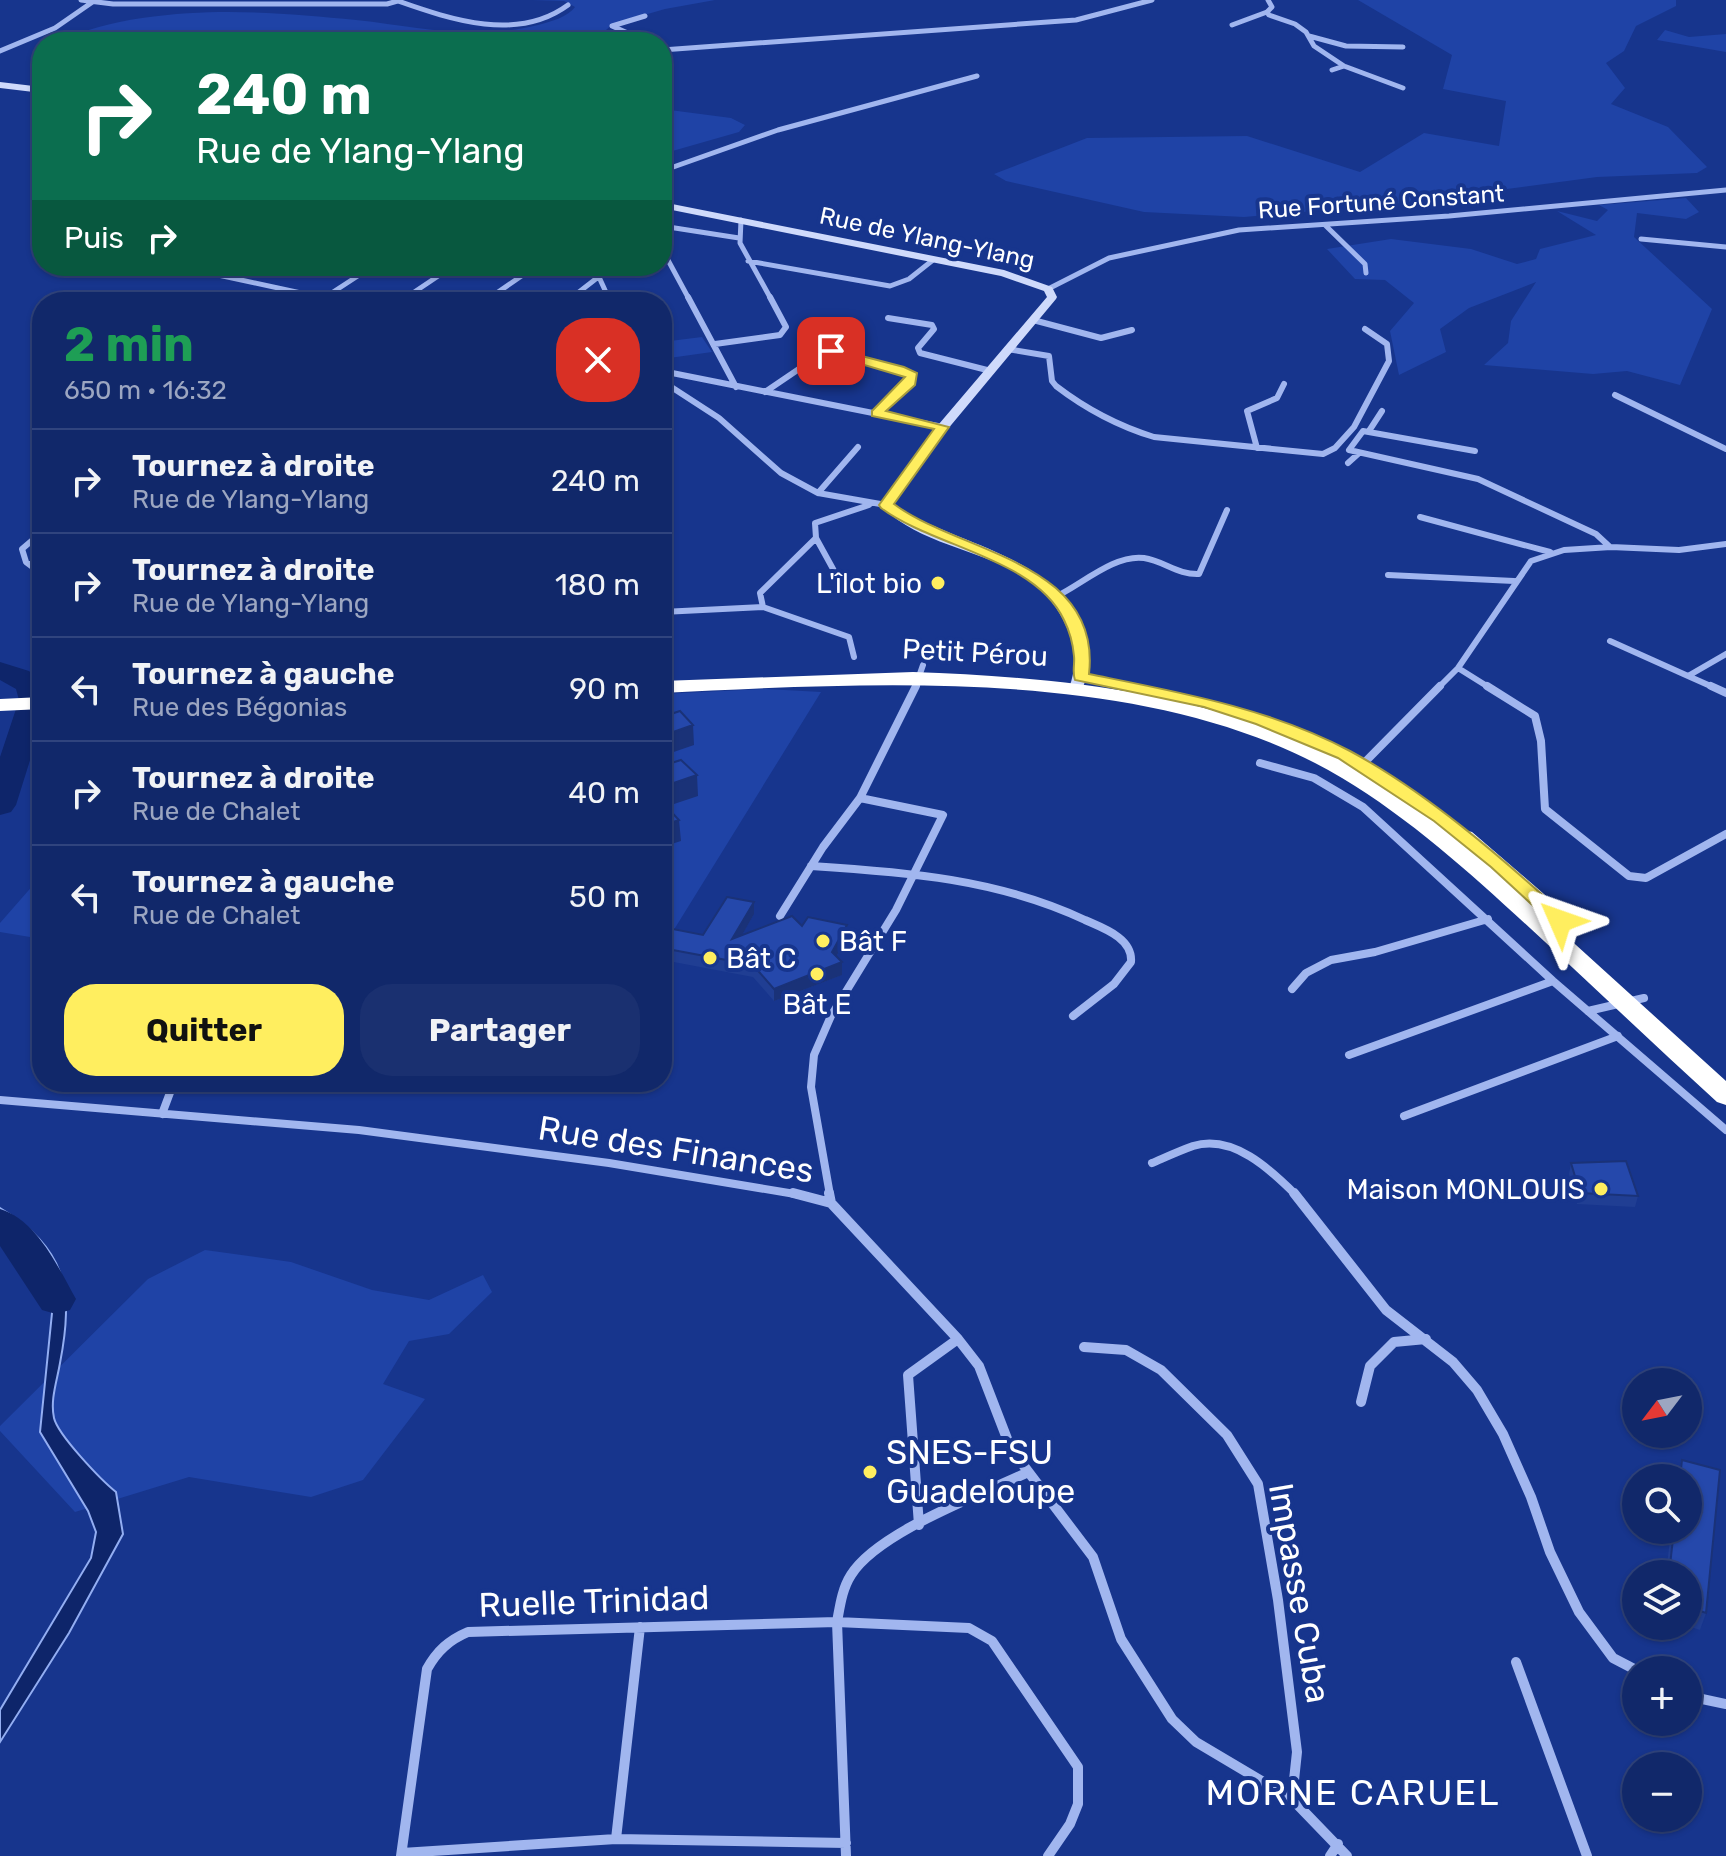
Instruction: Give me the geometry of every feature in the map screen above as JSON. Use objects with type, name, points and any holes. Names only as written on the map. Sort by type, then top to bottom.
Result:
[{"type":"highway","name":"Petit Pérou","points":[[672,686],[922,671]]},
{"type":"highway","name":"Petit Pérou","points":[[672,677],[922,671],[997,680],[1078,682],[1221,720],[1356,769],[1726,1074]]},
{"type":"highway","name":"Petit Pérou","points":[[1635,1001],[1726,1096]]},
{"type":"street","points":[[81,0],[311,5],[399,0],[480,24],[496,25],[539,23],[559,15],[568,5]]},
{"type":"street","points":[[672,48],[1076,20],[1152,0]]},
{"type":"street","points":[[1232,25],[1267,12],[1272,7],[1268,0]]},
{"type":"street","points":[[45,32],[93,1]]},
{"type":"street","points":[[1267,12],[1295,24],[1309,36],[1314,46],[1344,66],[1403,88]]},
{"type":"street","points":[[626,32],[612,26],[645,16]]},
{"type":"street","points":[[1309,36],[1346,46],[1403,47]]},
{"type":"street","points":[[0,51],[32,38]]},
{"type":"street","points":[[1332,70],[1344,66]]},
{"type":"street","points":[[672,167],[705,153],[977,76]]},
{"type":"street","points":[[0,85],[32,89]]},
{"type":"street","name":"Rue Fortuné Constant","points":[[1048,289],[1117,255],[1239,230],[1326,226],[1726,190]]},
{"type":"street","name":"Rue de Ylang-Ylang","points":[[672,207],[1004,273],[1048,289],[1052,297],[880,504]]},
{"type":"street","points":[[715,344],[764,338],[784,332],[784,322],[748,261],[739,238],[741,220]]},
{"type":"street","points":[[1326,226],[1365,264],[1366,273]]},
{"type":"street","points":[[672,228],[739,238]]},
{"type":"street","points":[[1641,239],[1726,247]]},
{"type":"street","points":[[748,261],[890,286],[909,279],[933,260]]},
{"type":"street","points":[[672,267],[736,387]]},
{"type":"street","points":[[223,276],[296,292]]},
{"type":"street","points":[[333,292],[358,276]]},
{"type":"street","points":[[415,292],[438,276]]},
{"type":"street","points":[[498,292],[522,276]]},
{"type":"street","points":[[579,292],[597,278],[605,292]]},
{"type":"street","points":[[888,318],[932,325],[934,329],[918,348],[920,353],[991,371]]},
{"type":"street","points":[[1033,320],[1101,338],[1132,330]]},
{"type":"street","points":[[1007,349],[1049,356],[1052,381],[1056,386],[1089,411],[1126,428],[1154,437],[1323,454],[1336,448],[1366,408],[1378,376],[1389,361],[1389,344],[1383,337],[1365,329]]},
{"type":"street","points":[[765,392],[821,352],[840,353],[899,369],[912,376],[910,382],[876,413]]},
{"type":"street","points":[[672,373],[943,427]]},
{"type":"street","points":[[1257,448],[1247,411],[1277,398],[1284,384]]},
{"type":"street","points":[[672,387],[719,418],[781,473],[818,493],[880,504],[905,520],[1010,564],[1036,579],[1057,596],[1074,623],[1083,659],[1078,682]]},
{"type":"street","points":[[1615,395],[1726,449]]},
{"type":"street","points":[[1369,431],[1382,411]]},
{"type":"street","points":[[1475,451],[1369,431],[1361,431],[1349,450],[1478,479],[1596,534],[1611,547]]},
{"type":"street","points":[[818,493],[858,447]]},
{"type":"street","points":[[1348,463],[1358,454]]},
{"type":"street","points":[[838,578],[813,528],[820,519],[880,504]]},
{"type":"street","points":[[1057,596],[1113,566],[1137,558],[1185,574],[1199,574],[1227,510]]},
{"type":"street","points":[[1420,517],[1551,552]]},
{"type":"street","points":[[763,607],[760,593],[816,538]]},
{"type":"street","points":[[32,540],[22,549],[26,562],[32,566]]},
{"type":"street","points":[[1356,769],[1458,668],[1514,581],[1531,561],[1551,552],[1611,547],[1679,550],[1726,544]]},
{"type":"street","points":[[1388,575],[1514,581]]},
{"type":"street","points":[[672,612],[763,607],[849,637],[854,657]]},
{"type":"street","points":[[1610,641],[1726,693]]},
{"type":"street","points":[[1688,676],[1726,654]]},
{"type":"street","points":[[1458,668],[1535,716],[1541,741],[1545,809],[1629,876],[1646,878],[1726,834]]},
{"type":"street","points":[[780,916],[860,798],[922,671]]},
{"type":"street","points":[[1260,763],[1294,768],[1335,787],[1363,807],[1553,981],[1726,1130]]},
{"type":"street","points":[[831,1203],[813,1100],[811,1071],[814,1055],[831,1016],[896,910],[943,815],[860,798]]},
{"type":"street","points":[[811,866],[915,871],[1014,890],[1118,935],[1130,952],[1131,963],[1118,981],[1073,1016]]},
{"type":"street","points":[[1292,989],[1306,973],[1331,960],[1375,952],[1488,919]]},
{"type":"street","points":[[1349,1055],[1553,981]]},
{"type":"street","points":[[1588,1011],[1635,1001]]},
{"type":"street","points":[[1404,1116],[1618,1036]]},
{"type":"street","points":[[162,1114],[170,1092]]},
{"type":"street","name":"Rue des Finances","points":[[0,1100],[359,1130],[609,1163],[784,1191],[831,1203],[958,1339],[984,1376],[1006,1438],[1026,1473],[1093,1557],[1121,1639],[1172,1719],[1205,1748],[1292,1799],[1347,1856]]},
{"type":"street","points":[[1152,1163],[1196,1145],[1220,1144],[1244,1151],[1294,1193],[1386,1310],[1453,1362],[1477,1390],[1503,1434],[1531,1497],[1550,1552],[1579,1612],[1613,1658],[1622,1663]]},
{"type":"street","points":[[919,1525],[908,1375],[958,1339]]},
{"type":"street","points":[[1361,1402],[1370,1366],[1394,1342],[1426,1339]]},
{"type":"street","name":"Impasse Cuba","points":[[1084,1347],[1126,1350],[1161,1370],[1227,1435],[1258,1484],[1297,1752],[1292,1799]]},
{"type":"street","points":[[401,1855],[616,1839],[846,1850],[837,1622],[844,1587],[858,1565],[919,1525],[1026,1473]]},
{"type":"street","name":"Ruelle Trinidad","points":[[401,1855],[427,1669],[437,1650],[448,1640],[468,1632],[837,1622],[969,1628],[992,1641],[1078,1767],[1083,1792],[1069,1828],[1048,1856]]},
{"type":"street","points":[[616,1839],[640,1627]]},
{"type":"street","points":[[1516,1662],[1587,1856]]},
{"type":"street","points":[[1702,1699],[1726,1704]]},
{"type":"street","points":[[1330,1856],[1338,1844]]},
{"type":"shaded area","points":[[532,0],[715,0],[665,9],[613,24],[604,32],[491,32],[514,30],[563,16],[575,7],[564,1]]},
{"type":"shaded area","points":[[1358,0],[1676,0],[1676,6],[1636,26],[1624,51],[1606,63],[1625,88],[1611,104],[1668,127],[1707,167],[1697,173],[1597,177],[1393,204],[1244,217],[1144,212],[1006,181],[994,174],[1087,138],[1247,136],[1360,172],[1424,133],[1499,146],[1506,101],[1443,89],[1452,55]]},
{"type":"shaded area","points":[[228,12],[276,13],[469,32],[84,32],[142,18]]},
{"type":"shaded area","points":[[1665,30],[1689,37],[1726,34],[1726,52],[1657,40]]},
{"type":"shaded area","points":[[672,110],[731,118],[745,125],[739,132],[672,151]]},
{"type":"shaded area","points":[[1686,198],[1699,212],[1686,219],[1637,213],[1634,237],[1712,309],[1680,385],[1627,371],[1593,374],[1484,365],[1508,343],[1511,321],[1536,282],[1469,308],[1440,329],[1446,352],[1399,375],[1390,331],[1414,303],[1385,280],[1355,279],[1327,249],[1391,239],[1471,249],[1517,264],[1536,259],[1540,249],[1596,235],[1557,211],[1597,221],[1608,210],[1599,205]]},
{"type":"shaded area","points":[[702,337],[712,352],[672,358],[672,341]]},
{"type":"shaded area","points":[[766,689],[821,692],[672,933],[672,694]]},
{"type":"shaded area","points":[[32,886],[32,937],[0,932],[0,923]]},
{"type":"shaded area","points":[[0,1208],[40,1239],[60,1274],[66,1314],[53,1397],[54,1418],[71,1446],[116,1492],[123,1534],[69,1633],[0,1742],[0,1710],[91,1558],[96,1532],[88,1511],[40,1432],[53,1303],[21,1243],[0,1226]]},
{"type":"shaded area","points":[[205,1250],[291,1262],[372,1290],[429,1300],[483,1275],[492,1292],[449,1334],[409,1341],[383,1384],[425,1399],[363,1480],[311,1497],[189,1477],[75,1512],[0,1431],[0,1426],[148,1279]]},
{"type":"building","points":[[680,711],[693,725],[672,732],[672,714]]},
{"type":"building","points":[[681,760],[697,775],[672,784],[672,763]]},
{"type":"building","points":[[727,897],[754,902],[732,939],[792,916],[802,926],[808,917],[847,925],[832,952],[842,962],[774,989],[753,965],[672,950],[673,929],[703,935]]},
{"type":"building","points":[[1626,1161],[1638,1196],[1580,1193],[1571,1163]]},
{"type":"building","points":[[1702,1465],[1720,1470],[1706,1613],[1702,1612],[1702,1560],[1671,1560],[1672,1544],[1702,1544]]},
{"type":"waterway","points":[[0,671],[18,677],[32,691]]},
{"type":"waterway","points":[[0,805],[32,706]]},
{"type":"waterway","points":[[0,1223],[21,1243],[56,1299]]},
{"type":"place","name":"L'îlot bio","points":[[938,583]]},
{"type":"place","name":"Bât F","points":[[823,941]]},
{"type":"place","name":"Bât C","points":[[710,958]]},
{"type":"place","name":"Bât E","points":[[817,974]]},
{"type":"place","name":"Maison MONLOUIS","points":[[1601,1189]]},
{"type":"place","name":"SNES-FSU Guadeloupe","points":[[870,1472]]},
{"type":"district","name":"MORNE CARUEL","points":[[1353,1792]]},
{"type":"route","points":[[831,351],[899,369],[912,376],[910,382],[876,413],[943,427],[886,505],[905,520],[1010,564],[1057,596],[1074,623],[1083,659],[1080,677],[1208,703],[1262,720],[1363,764],[1440,818],[1560,921]]}]
